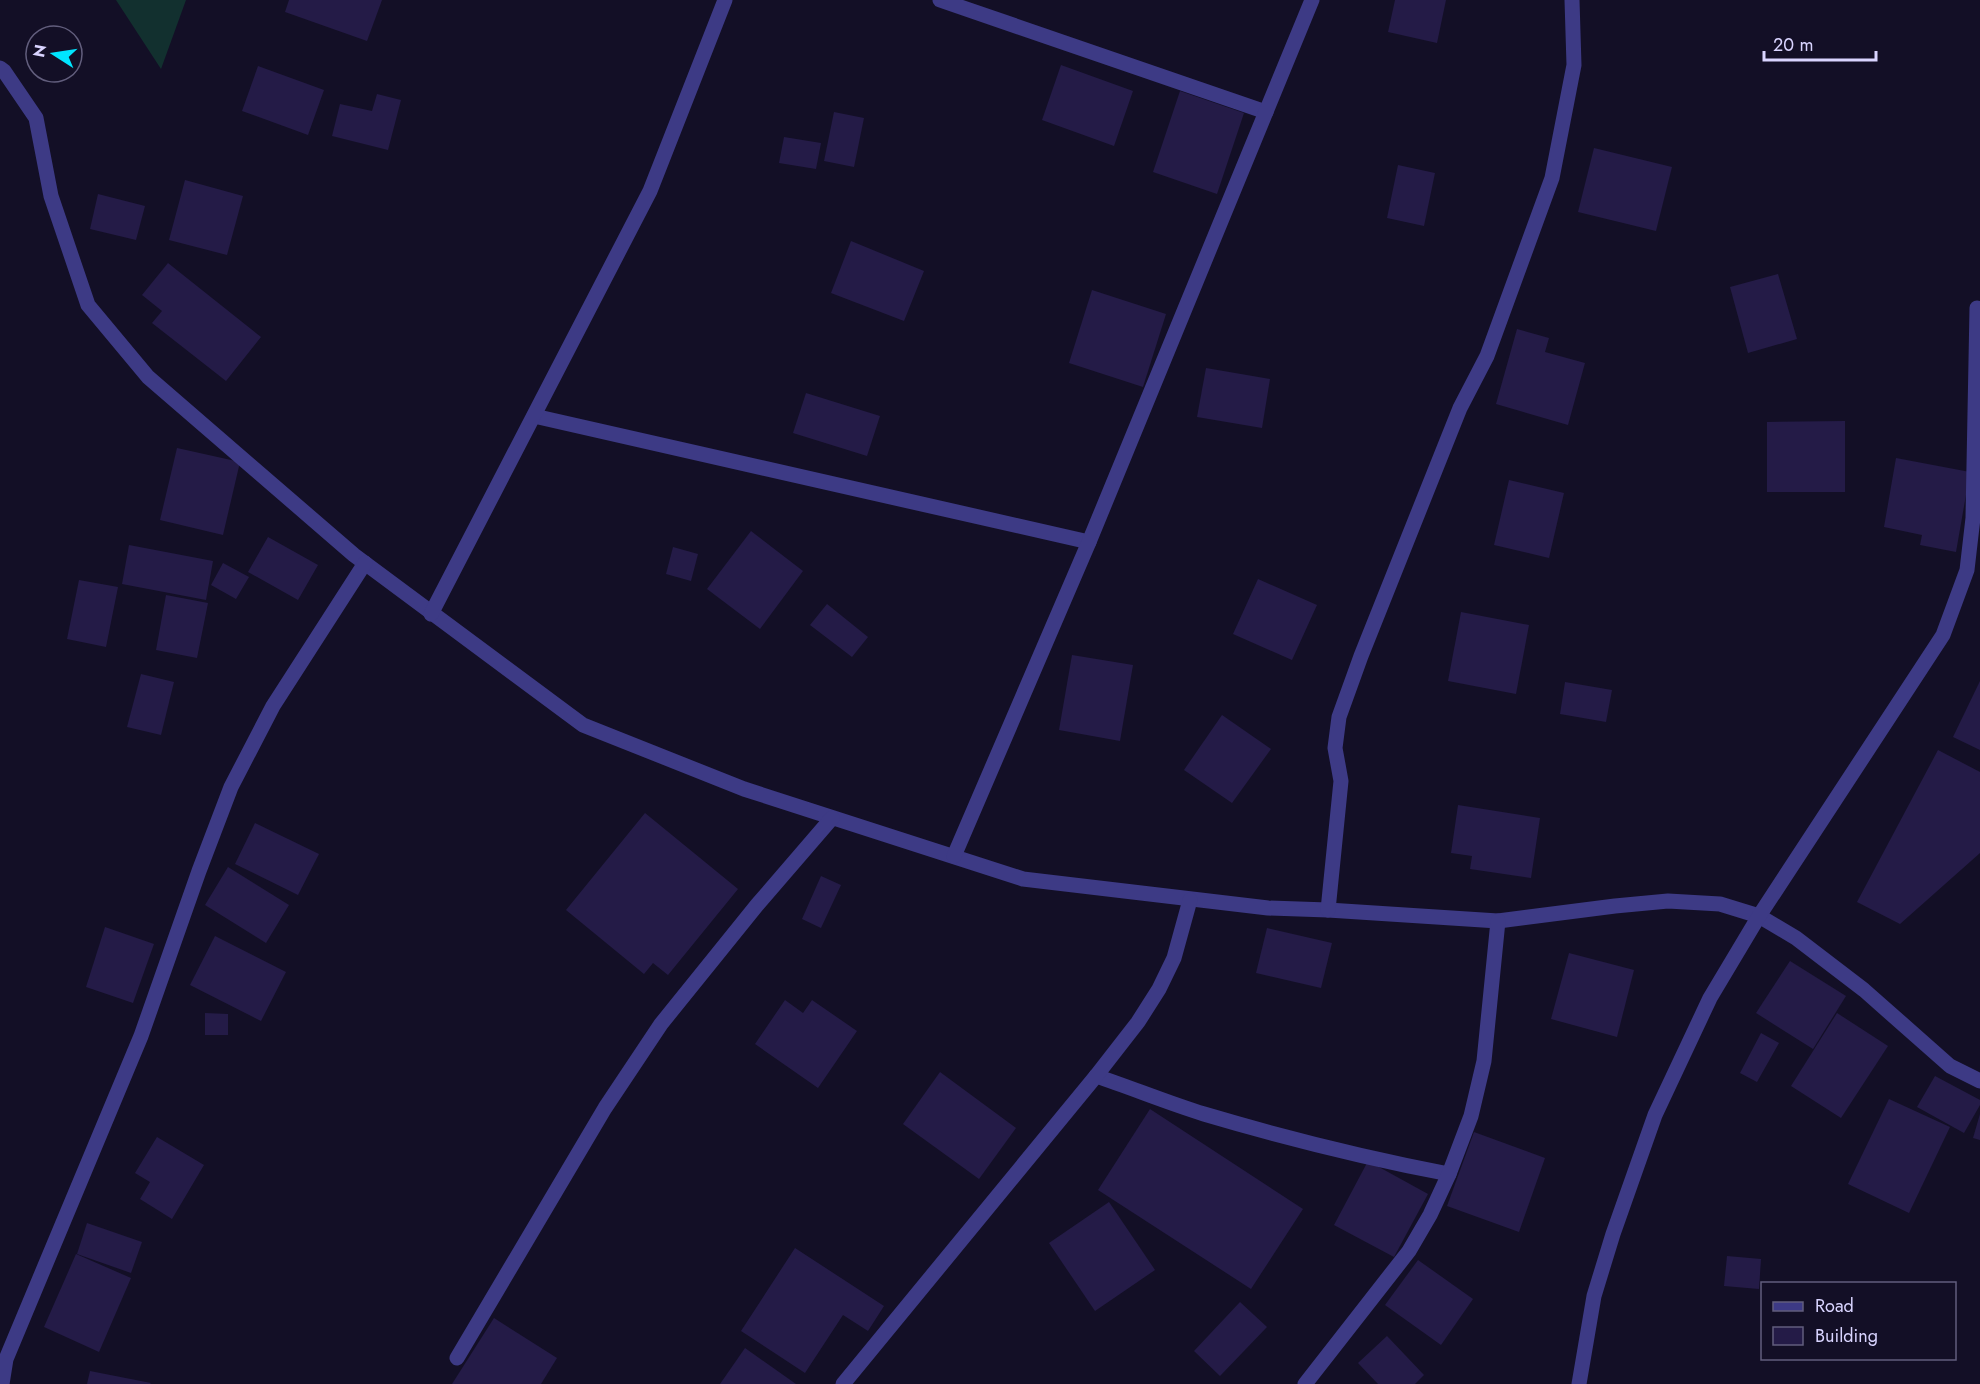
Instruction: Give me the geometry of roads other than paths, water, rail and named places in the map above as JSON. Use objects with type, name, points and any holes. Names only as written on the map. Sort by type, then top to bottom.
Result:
[{"type":"street","points":[[431,614],[650,191],[725,0]]},
{"type":"street","points":[[940,0],[1266,112]]},
{"type":"street","points":[[954,856],[1089,542],[1312,0]]},
{"type":"street","points":[[1328,910],[1341,781],[1335,748],[1339,717],[1365,645],[1460,408],[1487,356],[1552,178],[1575,65],[1572,0]]},
{"type":"street","points":[[0,68],[36,118],[51,196],[88,306],[148,377],[365,563],[584,725],[744,789],[1023,879],[1268,908],[1498,921],[1668,901],[1720,904],[1759,916],[1796,938],[1864,990],[1950,1066],[1980,1081]]},
{"type":"street","points":[[1579,1384],[1594,1296],[1655,1115],[1710,998],[1759,916],[1943,635],[1959,592],[1966,570],[1973,518],[1977,308]]},
{"type":"street","points":[[534,416],[1089,542]]},
{"type":"street","points":[[2,1384],[6,1359],[141,1036],[231,787],[273,706],[365,563]]},
{"type":"street","points":[[457,1358],[605,1108],[661,1024],[757,905],[832,818]]},
{"type":"street","points":[[843,1384],[1138,1022],[1159,989],[1174,958],[1190,900]]},
{"type":"street","points":[[1305,1384],[1409,1251],[1430,1215],[1449,1174],[1471,1116],[1484,1061],[1498,921]]},
{"type":"street","points":[[1096,1076],[1202,1113],[1295,1140],[1372,1159],[1449,1174]]}]
